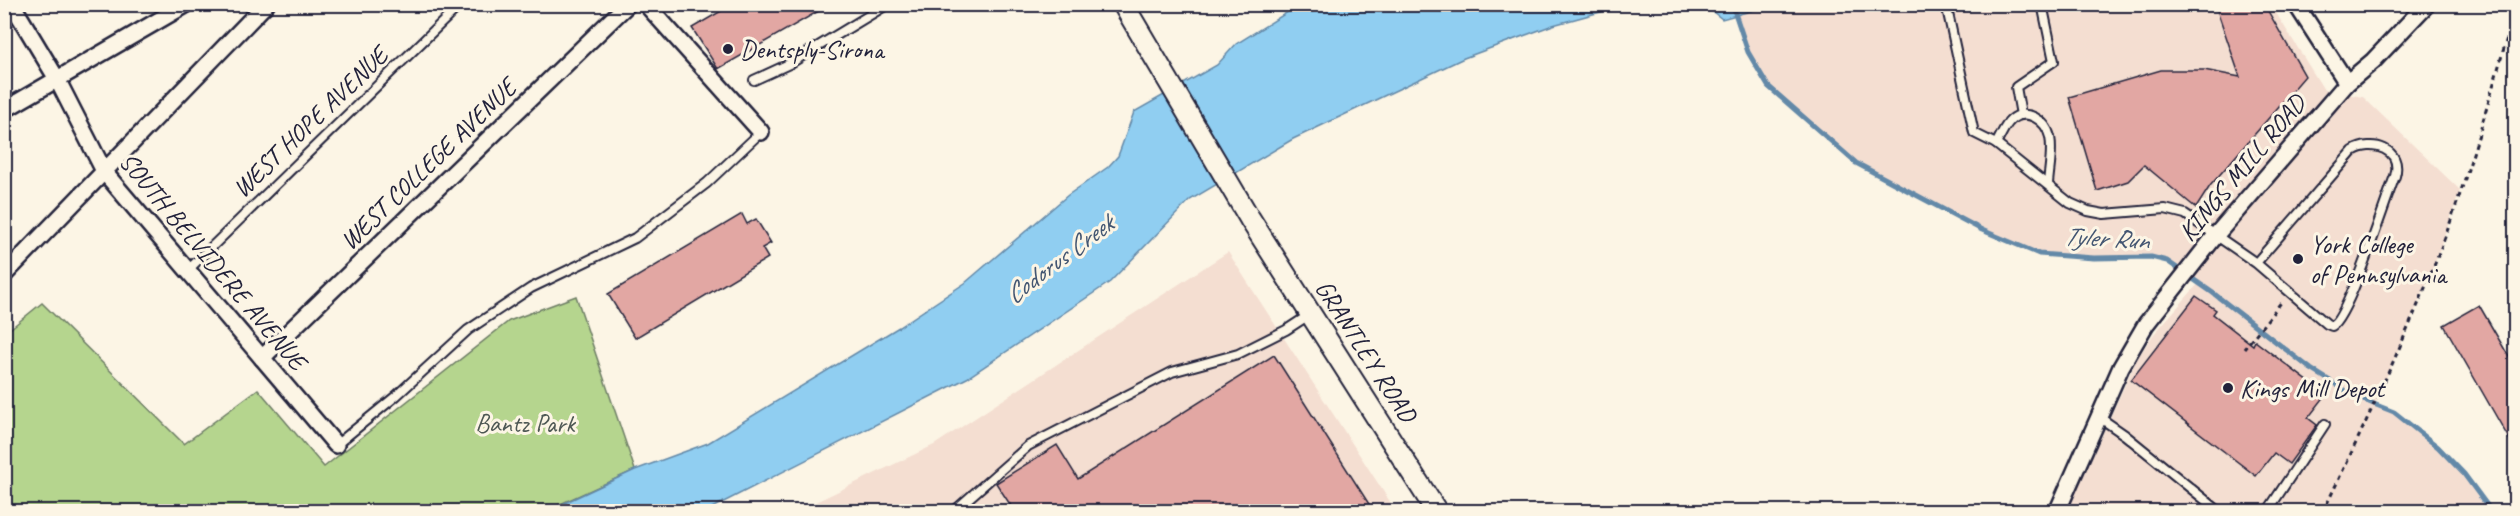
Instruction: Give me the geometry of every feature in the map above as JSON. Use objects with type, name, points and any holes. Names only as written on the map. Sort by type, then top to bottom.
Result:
[{"type":"street","name":"SOUTH BELVIDERE AVENUE","points":[[12,4],[57,79],[105,173],[336,446]]},
{"type":"street","points":[[4,110],[187,4]]},
{"type":"street","points":[[4,275],[266,4]]},
{"type":"street","name":"WEST COLLEGE AVENUE","points":[[262,358],[628,4]]},
{"type":"street","points":[[646,4],[761,132]]},
{"type":"street","name":"GRANTLEY ROAD","points":[[1123,4],[1250,219],[1437,512]]},
{"type":"street","points":[[2296,4],[2347,83]]},
{"type":"street","name":"KINGS MILL ROAD","points":[[2057,512],[2121,367],[2146,324],[2216,235],[2347,83],[2373,61],[2427,4]]},
{"type":"lane","name":"WEST HOPE AVENUE","points":[[188,270],[461,4]]},
{"type":"lane","points":[[754,80],[789,64],[888,4]]},
{"type":"lane","points":[[1946,4],[1974,133],[1996,144],[2070,203],[2088,211],[2104,214],[2166,209],[2185,214],[2256,263],[2332,326],[2338,323],[2349,301],[2395,176],[2397,165],[2393,157],[2384,147],[2374,145],[2360,147],[2353,151],[2256,263]]},
{"type":"lane","points":[[2020,115],[2016,87],[2054,62],[2042,4]]},
{"type":"lane","points":[[1996,144],[2007,125],[2020,115],[2032,116],[2046,128],[2051,149],[2048,184]]},
{"type":"lane","points":[[336,446],[396,396],[468,330],[531,288],[635,238],[707,183],[761,132]]},
{"type":"lane","points":[[952,512],[1028,446],[1172,372],[1238,354],[1286,330],[1310,314]]},
{"type":"lane","points":[[2099,417],[2126,435],[2220,512]]},
{"type":"lane","points":[[2267,512],[2325,424]]},
{"type":"path","points":[[2323,512],[2367,422],[2434,266],[2492,91],[2516,6]]},
{"type":"path","points":[[2244,349],[2275,310]]},
{"type":"shaded area","name":"York College of Pennsylvania","points":[[1776,4],[2271,5],[2324,90],[2363,97],[2460,190],[2434,266],[2375,404],[2394,412],[2438,447],[2464,474],[2492,511],[2067,511],[2137,359],[2153,335],[2199,283],[2167,261],[2151,257],[2094,258],[2039,254],[1917,197],[1856,163],[1774,93],[1756,70],[1736,15]]},
{"type":"shaded area","points":[[1228,252],[1396,511],[795,512],[934,445]]},
{"type":"green space","name":"Bantz Park","points":[[576,296],[635,470],[545,511],[5,511],[5,333],[42,303],[184,444],[258,389],[324,467],[509,321]]},
{"type":"water","name":"Codorus Creek","points":[[1299,5],[1626,5],[1553,25],[1464,58],[1293,139],[1190,200],[1110,282],[967,378],[706,511],[545,512],[635,470],[708,443],[899,327],[965,283],[1068,195],[1108,167],[1118,156],[1134,112],[1217,65],[1236,44]]},
{"type":"water","points":[[1704,5],[1772,5],[1722,19]]},
{"type":"building","name":"Dentsply-Sirona","points":[[733,4],[831,4],[718,69],[692,28]]},
{"type":"building","points":[[2215,4],[2264,4],[2305,76],[2210,186],[2196,208],[2144,165],[2128,181],[2097,191],[2069,97],[2161,70],[2204,70],[2240,77]]},
{"type":"building","points":[[742,214],[747,224],[756,219],[771,243],[762,248],[768,258],[635,338],[608,294]]},
{"type":"building","name":"Kings Mill Depot","points":[[2196,296],[2216,310],[2213,314],[2253,345],[2255,341],[2326,395],[2308,418],[2317,425],[2289,464],[2274,453],[2256,476],[2131,380]]},
{"type":"building","points":[[2479,305],[2516,369],[2516,451],[2444,325]]},
{"type":"building","points":[[1274,355],[1374,512],[1015,512],[996,483],[1057,445],[1078,479]]},
{"type":"waterway","name":"Tyler Run","points":[[1732,4],[1748,52],[1768,86],[1856,163],[1982,230],[2039,254],[2094,258],[2151,257],[2167,261],[2213,293],[2311,369],[2356,397],[2394,412],[2438,447],[2464,474],[2492,512]]},
{"type":"place","name":"Dentsply-Sirona","points":[[728,49]]},
{"type":"place","name":"York College of Pennsylvania","points":[[2298,259]]},
{"type":"place","name":"Kings Mill Depot","points":[[2228,388]]}]
